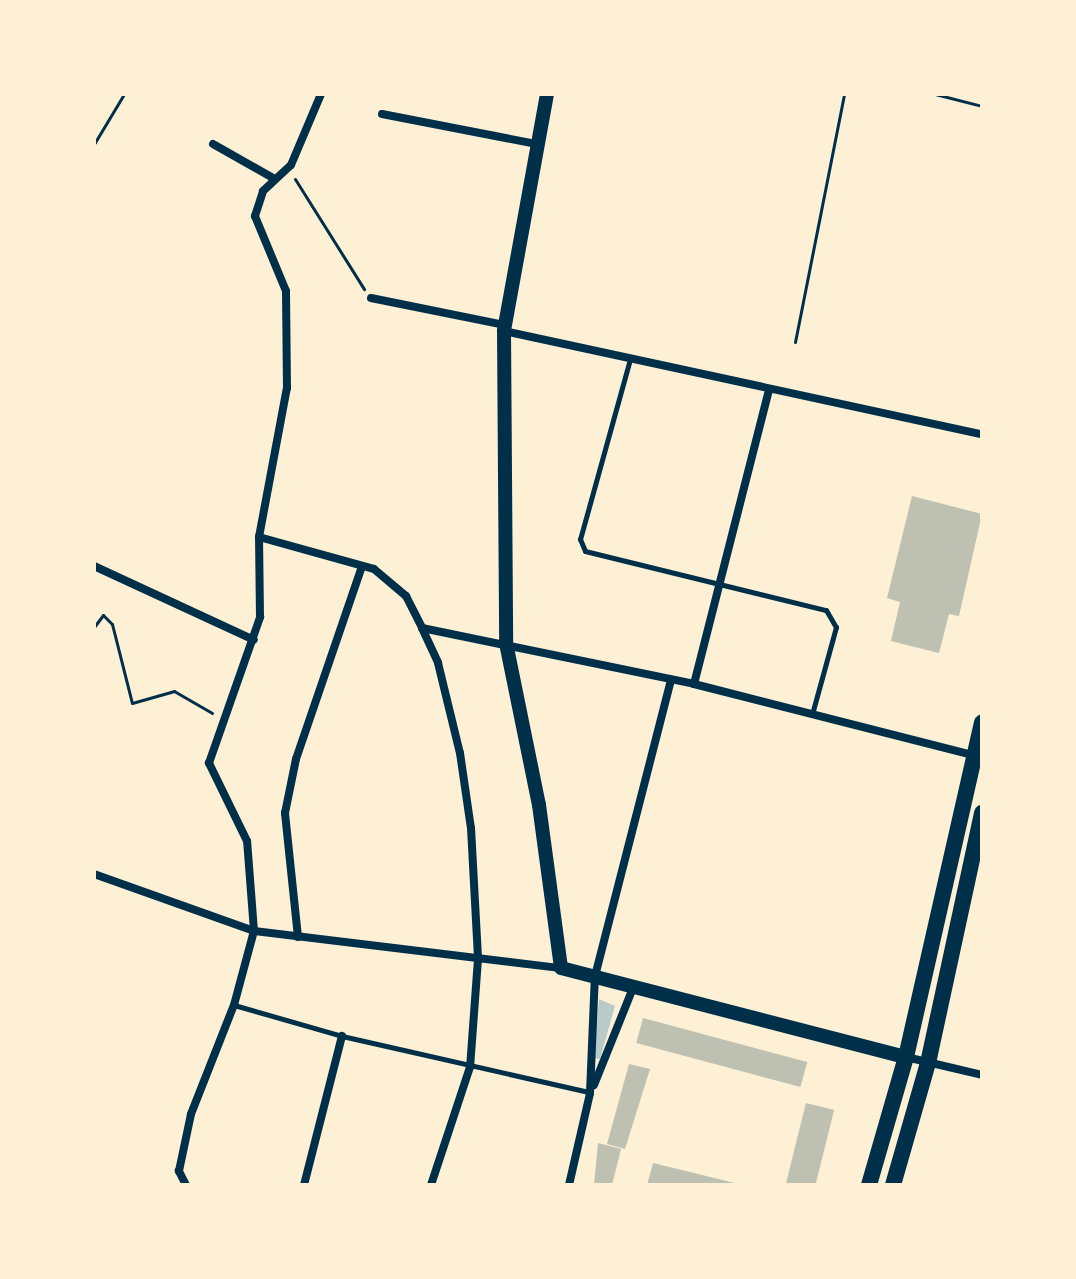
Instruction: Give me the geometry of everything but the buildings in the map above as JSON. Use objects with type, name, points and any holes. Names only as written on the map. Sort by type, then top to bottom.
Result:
[{"type":"main road","points":[[869,1185],[906,1057],[978,756],[982,723]]},
{"type":"main road","points":[[893,1185],[928,1063],[982,813]]},
{"type":"street","points":[[186,1185],[179,1171],[191,1114],[234,1005],[254,931],[247,841],[209,763],[260,617],[259,537],[287,388],[286,291],[255,216],[273,178],[285,171],[305,140],[321,94]]},
{"type":"street","points":[[547,94],[505,328],[506,643],[539,805],[561,968]]},
{"type":"street","points":[[382,114],[537,144]]},
{"type":"street","points":[[213,144],[273,178]]},
{"type":"street","points":[[371,298],[630,359],[982,434]]},
{"type":"street","points":[[694,684],[769,389]]},
{"type":"street","points":[[259,537],[362,566],[406,596],[438,663],[460,753],[471,828],[478,959],[470,1067],[431,1185]]},
{"type":"street","points":[[94,566],[254,640]]},
{"type":"street","points":[[298,937],[285,813],[296,759],[362,566]]},
{"type":"street","points":[[422,628],[694,684],[978,756]]},
{"type":"street","points":[[590,1093],[595,976],[671,680]]},
{"type":"street","points":[[94,874],[254,931],[561,968],[982,1075]]},
{"type":"street","points":[[569,1185],[590,1093],[633,988]]},
{"type":"street","points":[[304,1185],[342,1036]]},
{"type":"lane","points":[[630,359],[580,539],[595,558],[826,610],[836,627],[812,714]]},
{"type":"lane","points":[[234,1005],[342,1036],[590,1093]]},
{"type":"path","points":[[94,144],[124,94]]},
{"type":"path","points":[[795,342],[844,94]]},
{"type":"path","points":[[935,94],[982,106]]},
{"type":"path","points":[[285,171],[304,187],[308,206],[371,298]]},
{"type":"path","points":[[94,627],[103,615],[112,624],[132,703],[174,691],[226,721]]},
{"type":"shaded area","points":[[599,999],[615,1006],[600,1059],[594,1058]]}]
